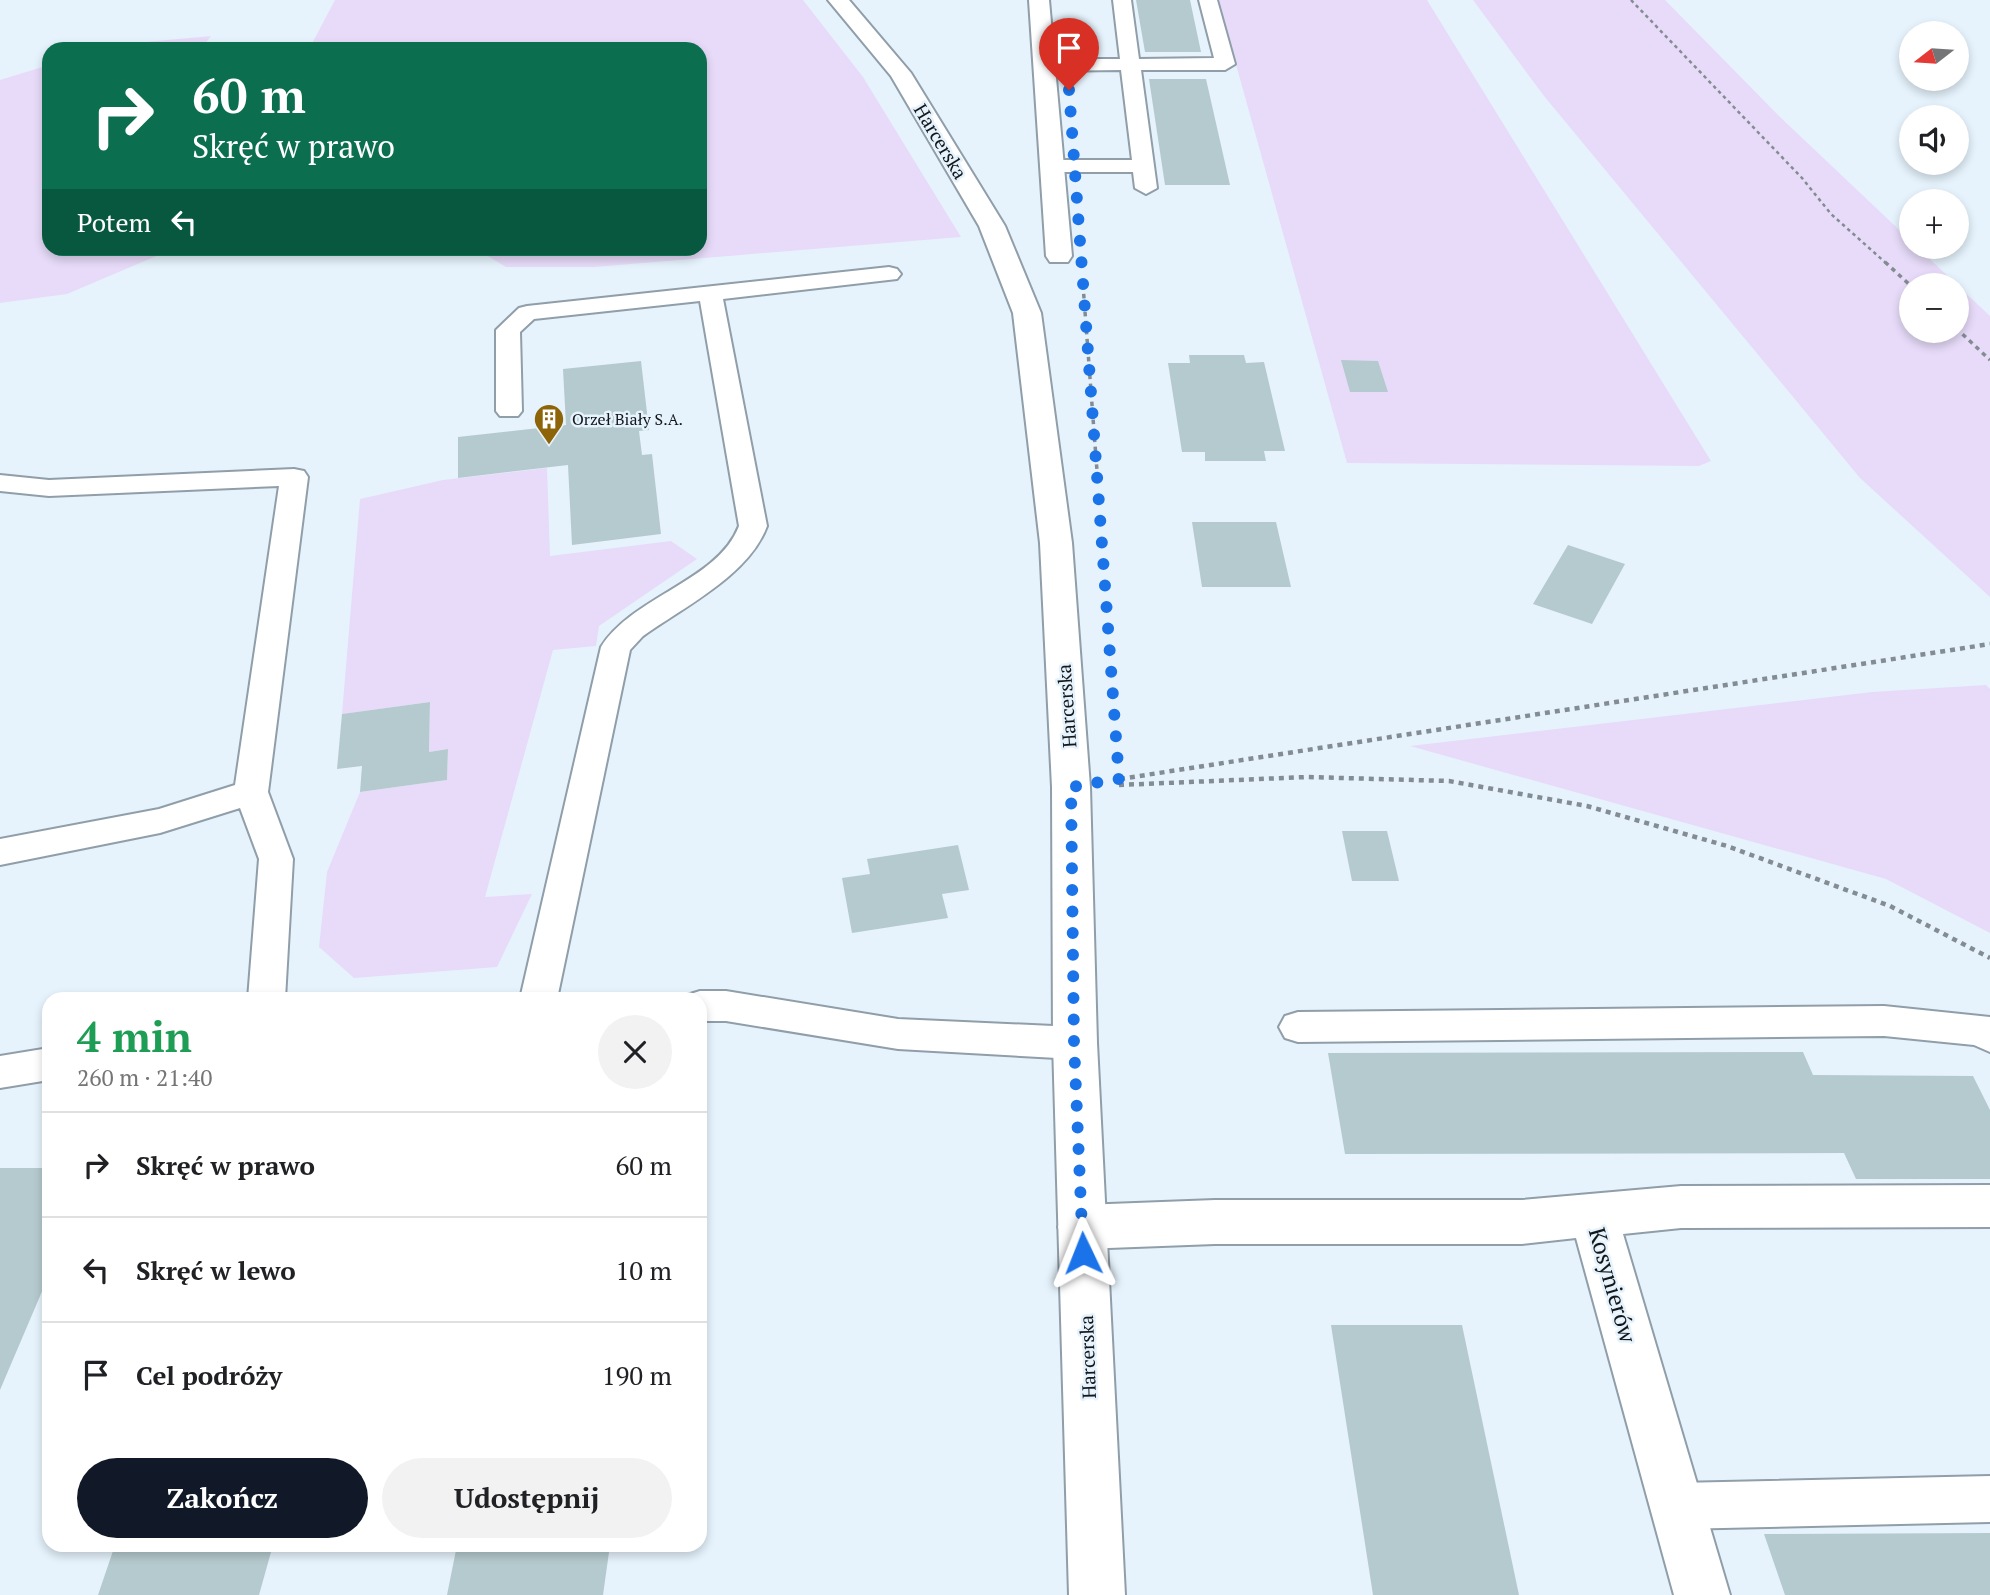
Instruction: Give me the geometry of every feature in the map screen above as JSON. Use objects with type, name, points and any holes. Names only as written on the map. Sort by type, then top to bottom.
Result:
[{"type":"main road","name":"Harcerska","points":[[838,0],[900,74],[992,226],[1027,313],[1056,543],[1071,787],[1074,1043],[1097,1595]]},
{"type":"main road","points":[[1039,0],[1059,256]]},
{"type":"main road","points":[[1594,1217],[1681,1207],[1990,1206]]},
{"type":"main road","name":"Kosynierów","points":[[1082,1227],[1215,1222],[1522,1222],[1594,1217],[1702,1595]]},
{"type":"lane","points":[[1122,0],[1146,188]]},
{"type":"lane","points":[[1044,65],[1225,64],[1208,0]]},
{"type":"lane","points":[[1052,166],[1144,166]]},
{"type":"lane","points":[[509,411],[508,330],[527,313],[889,274]]},
{"type":"lane","points":[[539,992],[616,647],[632,629],[736,557],[747,542],[753,526],[710,293]]},
{"type":"lane","points":[[0,483],[49,488],[294,477],[251,792],[276,859],[266,992]]},
{"type":"lane","points":[[0,852],[160,821],[251,792]]},
{"type":"lane","points":[[707,1006],[726,1006],[898,1034],[1074,1043]]},
{"type":"lane","points":[[1298,1027],[1884,1021],[1982,1030],[1990,1036]]},
{"type":"lane","points":[[0,1072],[42,1065]]},
{"type":"lane","points":[[1677,1506],[1990,1499]]},
{"type":"path","points":[[1631,0],[1802,178],[1830,214],[1899,275]]},
{"type":"path","points":[[1083,277],[1097,472]]},
{"type":"path","points":[[1969,340],[1990,360]]},
{"type":"path","points":[[1071,787],[1990,644]]},
{"type":"path","points":[[1118,765],[1119,779]]},
{"type":"path","points":[[1071,787],[1307,777],[1449,781],[1587,806],[1727,846],[1890,906],[1990,958]]},
{"type":"shaded area","points":[[335,0],[803,0],[863,77],[961,237],[594,267],[506,267],[488,256],[707,256],[707,42],[313,42]]},
{"type":"shaded area","points":[[1218,0],[1427,0],[1711,461],[1699,466],[1347,463]]},
{"type":"shaded area","points":[[1473,0],[1665,0],[1780,117],[1899,230],[1899,259],[1930,259],[1945,273],[1899,273],[1899,343],[1969,343],[1969,296],[1990,316],[1990,597],[1860,478],[1544,96]]},
{"type":"shaded area","points":[[211,36],[206,42],[146,42]]},
{"type":"shaded area","points":[[42,67],[42,256],[157,256],[67,294],[0,303],[0,80]]},
{"type":"shaded area","points":[[547,468],[550,556],[671,541],[697,559],[599,626],[596,646],[553,650],[485,897],[532,894],[497,967],[354,978],[319,947],[327,872],[360,792],[447,780],[448,749],[429,752],[430,702],[342,714],[360,499],[443,480]]},
{"type":"shaded area","points":[[1986,685],[1990,689],[1990,933],[1886,879],[1410,746],[1872,692]]},
{"type":"building","points":[[1136,0],[1190,0],[1201,52],[1145,52]]},
{"type":"building","points":[[1149,79],[1206,79],[1230,185],[1165,185]]},
{"type":"building","points":[[1189,355],[1244,355],[1246,363],[1264,362],[1285,451],[1264,451],[1266,461],[1205,461],[1205,452],[1182,452],[1168,363],[1190,363]]},
{"type":"building","points":[[1341,360],[1378,361],[1388,392],[1350,392]]},
{"type":"building","name":"Orzeł Biały S.A.","points":[[641,361],[649,430],[639,431],[642,455],[652,454],[661,534],[572,545],[568,465],[458,478],[458,437],[566,425],[563,369]]},
{"type":"building","points":[[1192,522],[1276,522],[1291,587],[1202,587]]},
{"type":"building","points":[[1568,545],[1625,564],[1592,624],[1533,604]]},
{"type":"building","points":[[430,702],[429,752],[448,749],[447,780],[360,792],[362,766],[337,769],[342,714]]},
{"type":"building","points":[[1342,831],[1387,831],[1399,881],[1352,881]]},
{"type":"building","points":[[958,845],[969,890],[942,894],[948,918],[852,933],[842,878],[870,874],[867,859]]},
{"type":"building","points":[[1803,1052],[1813,1075],[1973,1076],[1990,1110],[1990,1179],[1856,1179],[1844,1153],[1345,1154],[1328,1053]]},
{"type":"building","points":[[0,1168],[42,1168],[42,1291],[0,1390]]},
{"type":"building","points":[[1331,1325],[1462,1325],[1519,1595],[1373,1595]]},
{"type":"building","points":[[1990,1533],[1990,1595],[1785,1595],[1764,1534]]},
{"type":"building","points":[[113,1552],[271,1552],[259,1595],[98,1595]]},
{"type":"building","points":[[456,1552],[609,1552],[603,1595],[447,1595]]},
{"type":"place","name":"Orzeł Biały S.A.","points":[[549,446]]},
{"type":"route","points":[[1069,90],[1119,779],[1071,787],[1074,1043],[1083,1253]]}]
